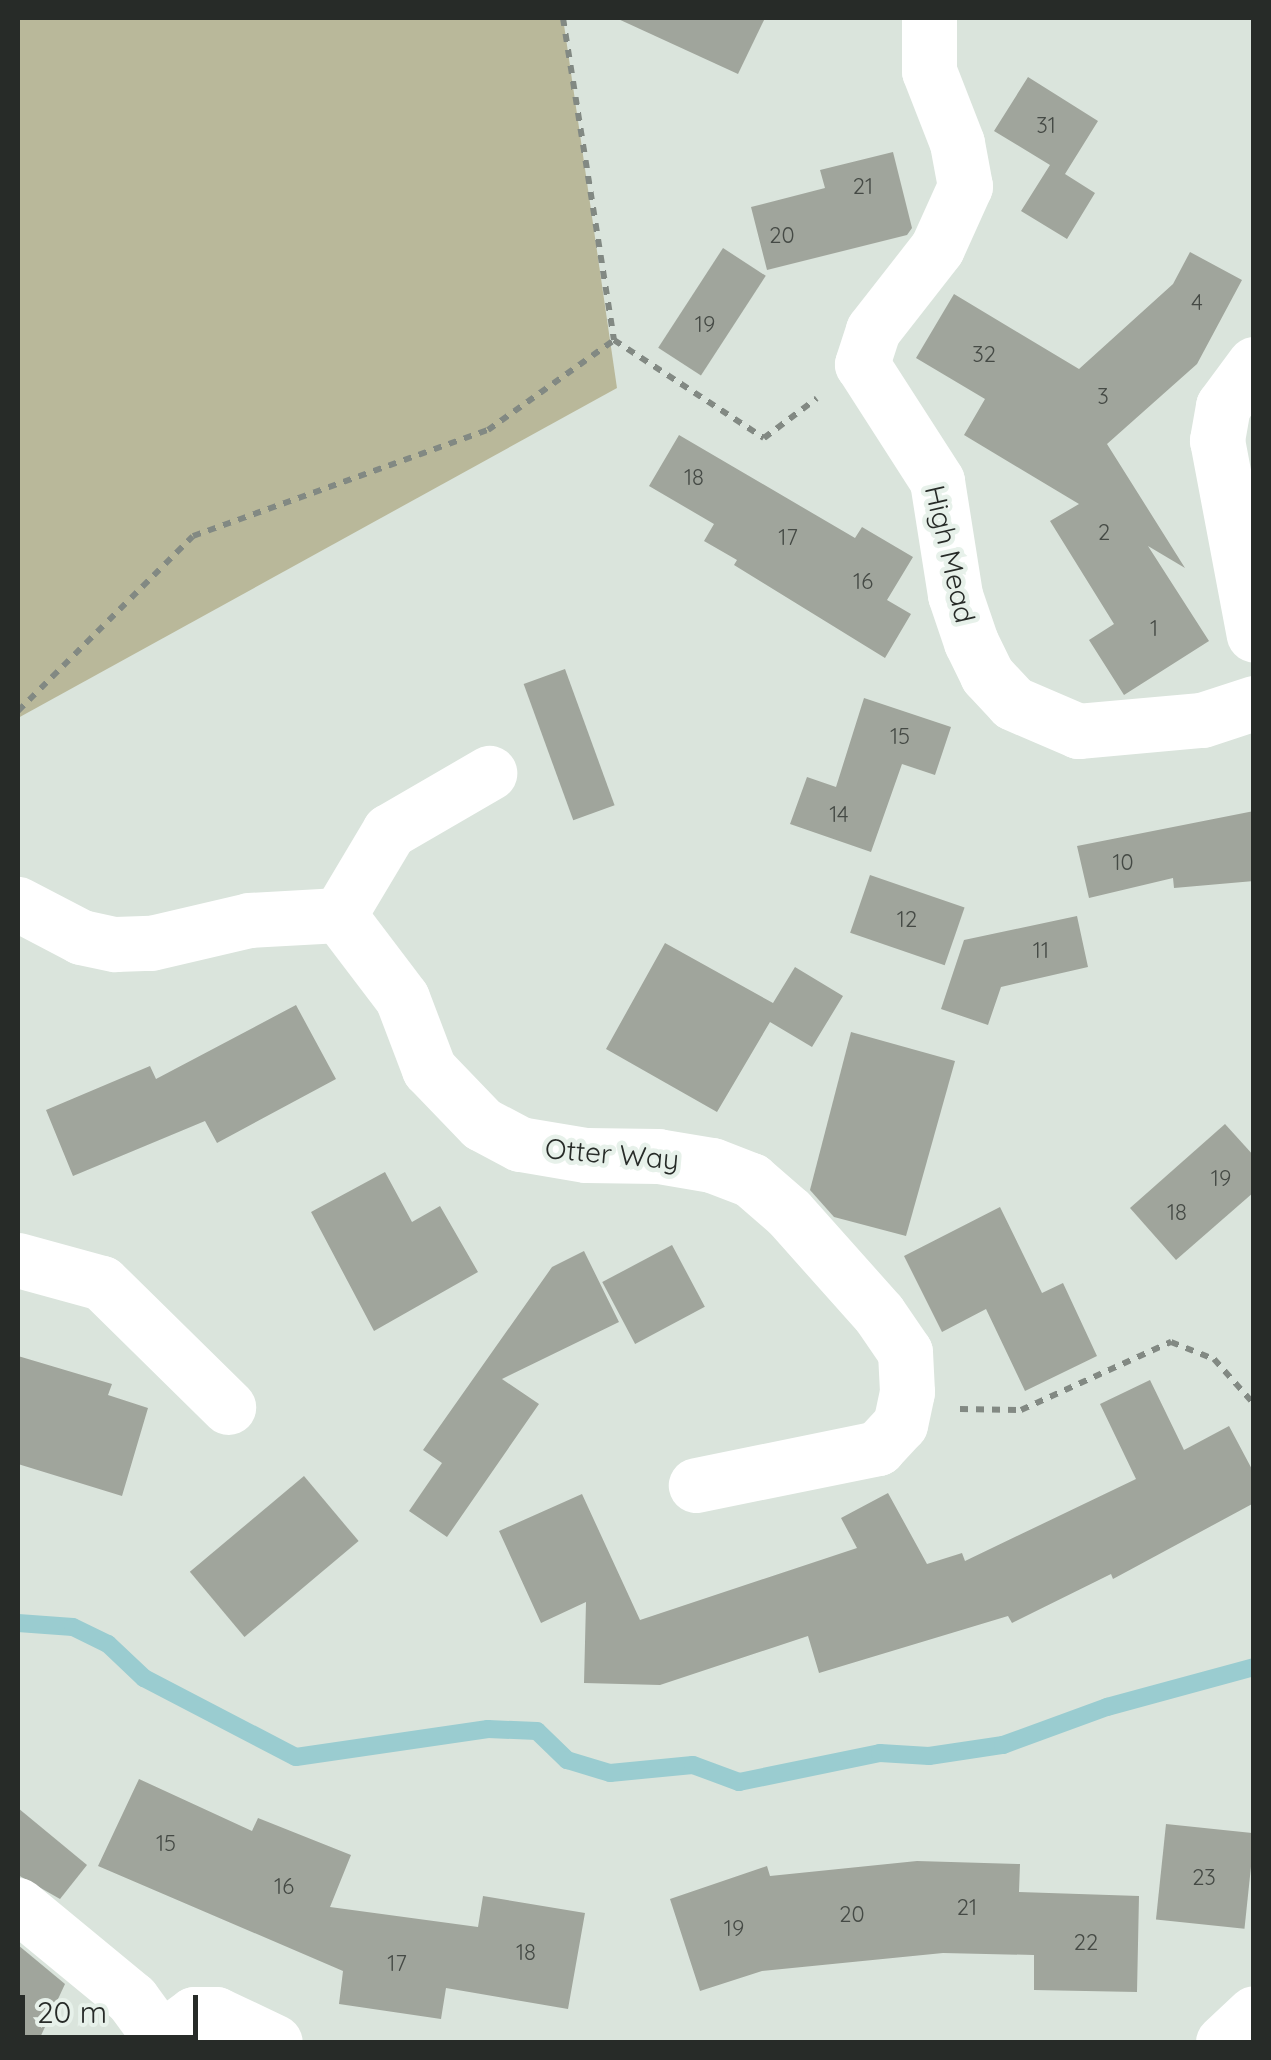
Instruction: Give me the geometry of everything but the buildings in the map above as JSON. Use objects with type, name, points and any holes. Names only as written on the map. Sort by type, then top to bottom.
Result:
[{"type":"street","points":[[862,364],[873,330],[936,248],[965,186],[958,143],[929,70],[930,18]]},
{"type":"street","name":"High Mead","points":[[862,364],[937,482],[955,595],[987,675],[1013,703],[1044,720],[1106,733],[1202,720],[1254,704]]},
{"type":"street","points":[[1254,364],[1223,406],[1217,440],[1254,635]]},
{"type":"street","points":[[18,904],[81,937],[115,944],[151,943],[249,920],[338,915],[389,831],[489,773]]},
{"type":"street","name":"Otter Way","points":[[338,915],[402,998],[429,1069],[482,1124],[520,1144],[586,1156],[658,1156],[712,1165],[751,1180],[879,1314],[905,1352],[908,1392]]},
{"type":"street","points":[[18,1260],[102,1284],[228,1408]]},
{"type":"street","points":[[696,1486],[878,1448],[900,1424],[908,1392]]},
{"type":"street","points":[[18,1905],[132,2000],[158,2039],[194,2014],[216,2014],[275,2042]]},
{"type":"street","points":[[1223,2042],[1254,2013]]},
{"type":"path","points":[[563,18],[614,340],[764,438],[862,364]]},
{"type":"path","points":[[18,711],[193,536],[488,430],[614,340]]},
{"type":"path","points":[[908,1392],[971,1413],[1020,1410],[1171,1342],[1214,1359],[1254,1404]]},
{"type":"green space","points":[[18,18],[563,18],[617,388],[18,718]]},
{"type":"waterway","points":[[18,1623],[73,1627],[108,1644],[144,1678],[296,1757],[488,1729],[537,1731],[567,1760],[610,1773],[693,1765],[739,1782],[880,1753],[929,1756],[1003,1745],[1107,1707],[1254,1667]]}]
